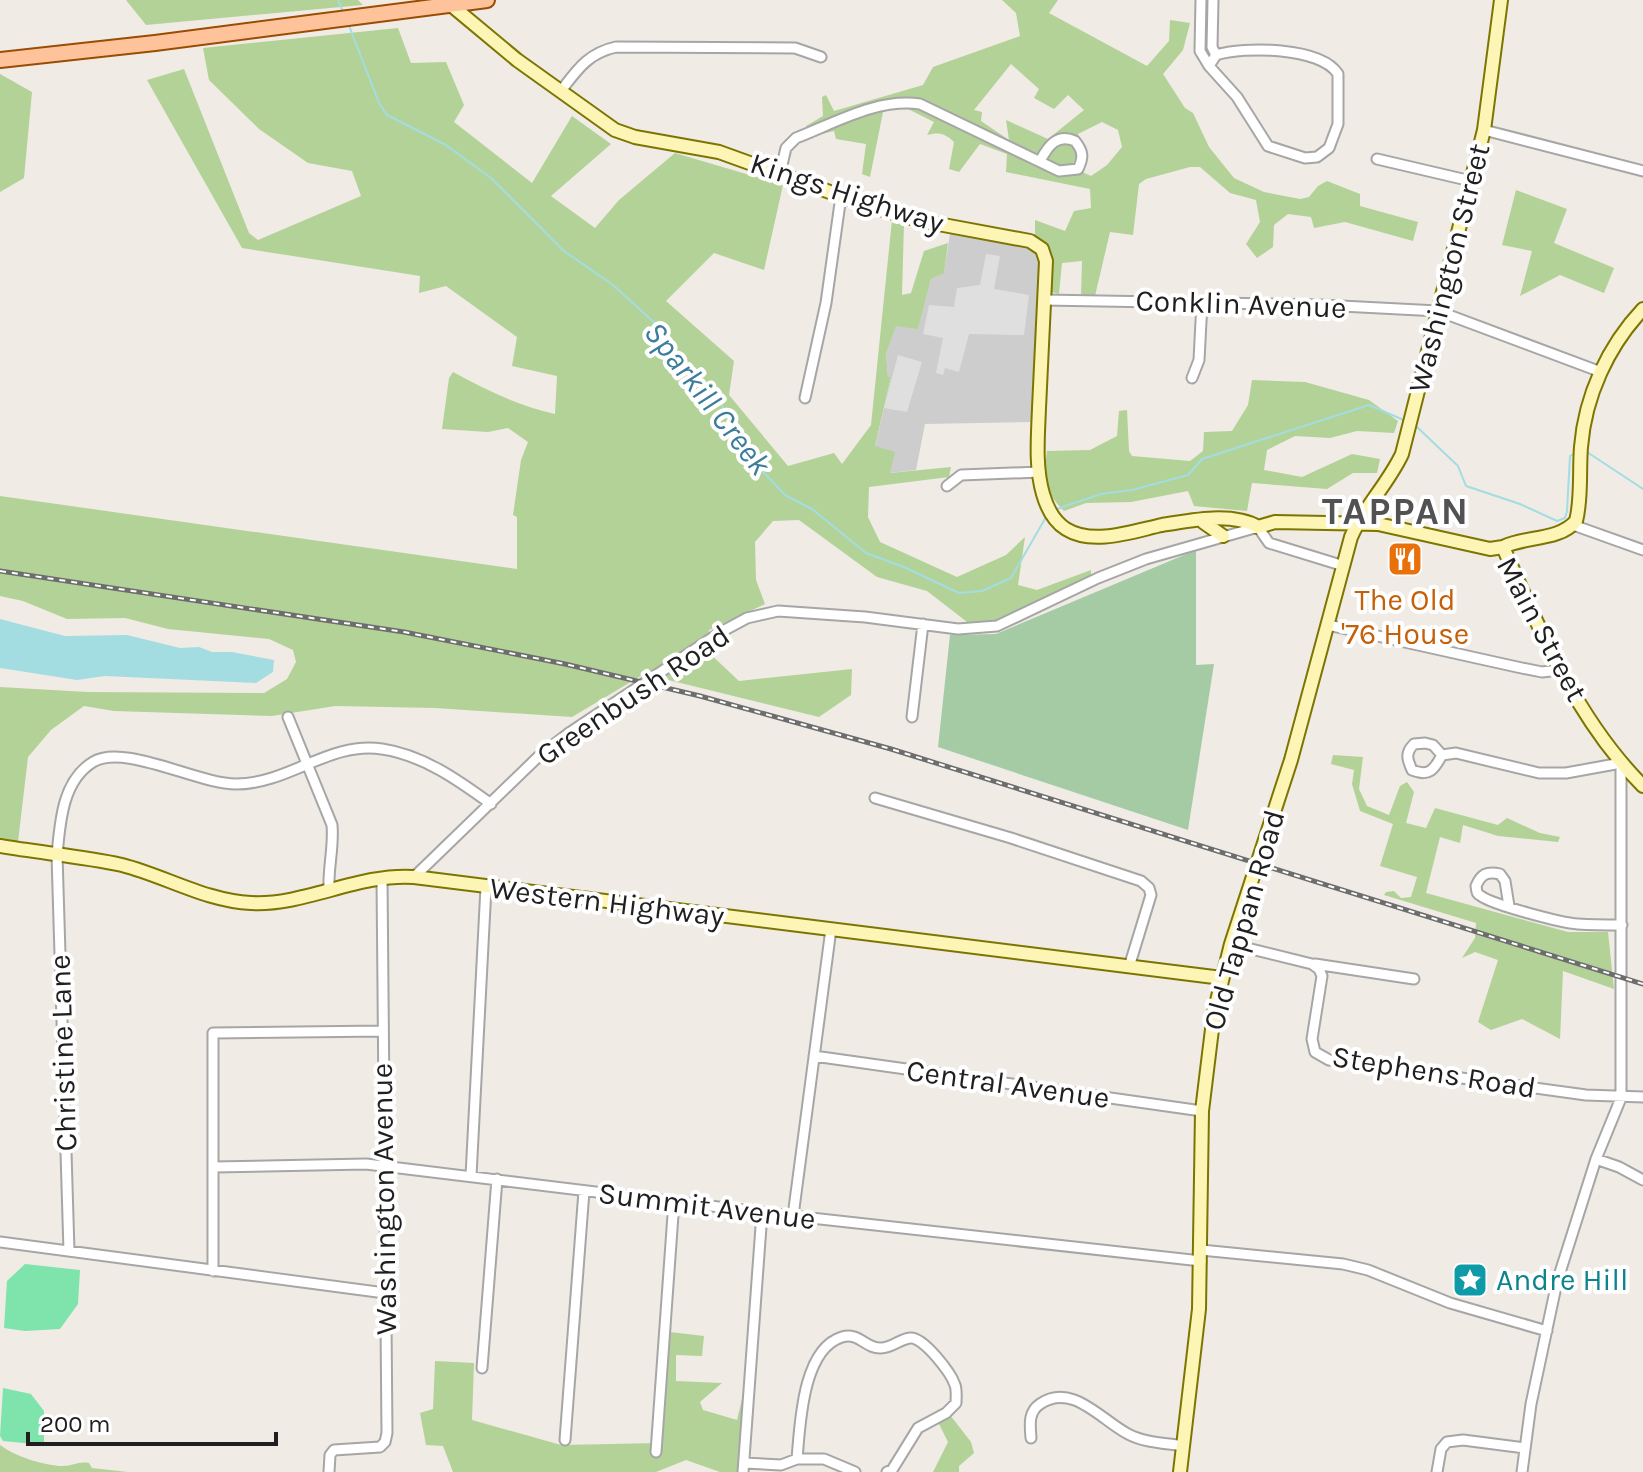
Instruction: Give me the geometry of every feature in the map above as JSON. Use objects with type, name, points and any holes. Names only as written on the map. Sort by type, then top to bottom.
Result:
[{"type":"main road","points":[[0,60],[155,43],[447,2],[487,0]]},
{"type":"street","points":[[1201,0],[1200,51],[1209,66],[1237,97],[1268,146],[1305,158],[1317,157],[1329,148],[1338,124],[1338,74],[1334,67],[1293,53],[1233,50],[1216,55],[1209,66]]},
{"type":"street","points":[[1213,0],[1212,47],[1216,55]]},
{"type":"street","name":"Washington Street","points":[[1358,522],[1391,477],[1402,454],[1484,130],[1501,0]]},
{"type":"street","name":"Kings Highway","points":[[447,2],[560,92],[615,130],[635,137],[719,152],[922,221],[1030,241],[1042,249],[1046,261],[1038,431],[1040,472],[1050,513],[1068,531],[1082,535],[1121,533],[1196,520],[1248,521],[1258,527],[1275,522],[1358,522]]},
{"type":"street","points":[[560,92],[590,57],[616,47],[795,48],[821,57]]},
{"type":"street","points":[[780,173],[786,148],[796,138],[881,105],[900,101],[920,104],[1059,171],[1078,169],[1083,160],[1082,150],[1075,141],[1064,138],[1055,140],[1040,161]]},
{"type":"street","points":[[1484,130],[1643,171]]},
{"type":"street","points":[[1377,159],[1471,181]]},
{"type":"street","points":[[805,398],[826,303],[841,196]]},
{"type":"street","name":"Conklin Avenue","points":[[1044,300],[1202,302],[1438,311],[1601,372]]},
{"type":"street","points":[[1192,378],[1199,360],[1202,302]]},
{"type":"street","points":[[1503,547],[1513,542],[1563,532],[1573,525],[1577,516],[1581,443],[1586,418],[1601,372],[1615,343],[1643,309]]},
{"type":"street","points":[[947,486],[961,475],[1040,472]]},
{"type":"street","points":[[1196,520],[1211,526],[1223,536]]},
{"type":"street","name":"Main Street","points":[[1358,522],[1490,549],[1503,547],[1559,670],[1621,763],[1643,786]]},
{"type":"street","name":"Old Tappan Road","points":[[1180,1472],[1195,1360],[1201,1256],[1202,1111],[1208,1046],[1231,944],[1291,760],[1358,522]]},
{"type":"street","points":[[1573,525],[1643,550]]},
{"type":"street","points":[[1258,527],[1269,543],[1344,566]]},
{"type":"street","name":"Greenbush Road","points":[[414,877],[539,756],[721,632],[747,618],[778,611],[812,612],[958,629],[997,626],[1146,559],[1258,527]]},
{"type":"street","points":[[912,717],[923,624]]},
{"type":"street","points":[[1328,625],[1542,672],[1559,670]]},
{"type":"street","points":[[288,717],[332,825],[329,889]]},
{"type":"street","name":"Christine Lane","points":[[69,1251],[57,855],[67,794],[79,775],[94,761],[108,757],[151,763],[208,782],[259,782],[286,775],[332,753],[355,748],[382,749],[435,767],[491,804]]},
{"type":"street","points":[[1442,755],[1456,753],[1539,773],[1566,773],[1621,763],[1621,1098],[1596,1159],[1559,1275],[1522,1472]]},
{"type":"street","points":[[875,798],[1141,881],[1149,888],[1151,895],[1129,967]]},
{"type":"street","name":"Western Highway","points":[[0,846],[119,865],[207,894],[242,902],[281,901],[382,878],[414,877],[1222,978]]},
{"type":"street","name":"Washington Avenue","points":[[329,1472],[330,1455],[334,1450],[372,1449],[385,1442],[382,878]]},
{"type":"street","points":[[471,1176],[486,887]]},
{"type":"street","points":[[1509,906],[1576,924],[1622,925]]},
{"type":"street","points":[[793,1216],[831,929]]},
{"type":"street","points":[[1231,944],[1312,964],[1414,979]]},
{"type":"street","name":"Stephens Road","points":[[1312,964],[1322,976],[1312,1039],[1312,1046],[1320,1057],[1621,1098]]},
{"type":"street","points":[[213,1271],[213,1033],[383,1031]]},
{"type":"street","name":"Central Avenue","points":[[814,1056],[1202,1111]]},
{"type":"street","points":[[1621,1098],[1643,1097]]},
{"type":"street","points":[[1596,1159],[1643,1180]]},
{"type":"street","name":"Summit Avenue","points":[[213,1167],[366,1164],[762,1213],[1201,1256]]},
{"type":"street","points":[[482,1368],[497,1179]]},
{"type":"street","points":[[565,1440],[584,1191]]},
{"type":"street","points":[[656,1452],[674,1201]]},
{"type":"street","points":[[762,1213],[744,1468],[781,1465],[797,1459],[824,1459],[855,1472]]},
{"type":"street","points":[[0,1242],[385,1293]]},
{"type":"street","points":[[1201,1256],[1343,1264],[1390,1277],[1450,1303],[1547,1331]]},
{"type":"street","points":[[797,1459],[801,1410],[808,1378],[816,1360],[829,1346],[841,1337],[858,1336],[875,1348],[887,1348],[911,1337],[923,1341],[948,1373],[956,1386],[956,1403],[946,1413],[918,1428],[892,1470],[887,1472]]},
{"type":"street","points":[[1031,1438],[1029,1421],[1034,1408],[1048,1398],[1064,1397],[1079,1401],[1129,1435],[1183,1446]]},
{"type":"street","points":[[1437,1472],[1441,1449],[1447,1442],[1463,1440],[1525,1448]]},
{"type":"shaded area","points":[[950,234],[1015,243],[1032,249],[1037,256],[1031,422],[925,424],[916,470],[889,473],[875,447],[891,378],[888,377],[886,354],[896,325],[918,328],[931,279],[944,272]]},
{"type":"shaded area","points":[[986,254],[1000,256],[994,289],[1029,295],[1024,335],[969,334],[959,372],[945,368],[943,375],[936,373],[943,338],[923,334],[929,305],[954,307],[957,288],[980,285]]},
{"type":"shaded area","points":[[898,355],[922,362],[907,412],[884,408]]},
{"type":"green space","points":[[126,0],[358,0],[363,5],[146,25]]},
{"type":"green space","points":[[1002,0],[1058,0],[1049,13],[1147,66],[1169,41],[1170,20],[1190,23],[1183,50],[1163,74],[1185,108],[1193,113],[1209,147],[1234,178],[1264,192],[1300,199],[1309,197],[1327,181],[1360,194],[1360,206],[1418,222],[1413,241],[1345,222],[1314,228],[1311,217],[1288,214],[1274,225],[1273,247],[1257,258],[1246,244],[1260,222],[1256,200],[1230,193],[1200,167],[1190,167],[1146,179],[1139,184],[1133,235],[1110,232],[1095,296],[1081,297],[1082,261],[1062,263],[1059,294],[1052,292],[1051,262],[1046,248],[1035,237],[1035,220],[1065,231],[1074,211],[1091,208],[1090,189],[1006,172],[1007,154],[980,144],[959,172],[949,169],[954,142],[941,134],[927,135],[934,122],[902,106],[883,112],[870,177],[862,174],[866,144],[836,139],[834,131],[810,137],[806,126],[823,116],[822,97],[826,95],[834,111],[923,85],[933,67],[1020,36],[1016,13]],"holes":[[[1011,64],[1039,89],[1034,98],[1054,109],[1068,95],[1084,110],[1048,139],[1006,120],[1009,140],[981,121],[982,112],[974,110]],[[1102,122],[1118,130],[1122,147],[1107,165],[1091,176],[1071,167],[1077,155],[1078,134]]]},
{"type":"green space","points":[[398,28],[411,63],[446,62],[464,105],[454,122],[532,183],[572,116],[611,144],[551,196],[595,228],[619,200],[675,153],[783,185],[764,270],[714,253],[666,301],[734,361],[729,395],[788,466],[834,453],[842,464],[871,425],[892,220],[904,223],[902,295],[911,293],[924,251],[948,243],[944,273],[931,279],[918,329],[896,326],[886,354],[888,377],[891,377],[875,446],[895,452],[890,473],[951,467],[949,477],[869,487],[868,517],[880,542],[957,577],[1006,555],[1025,537],[1018,585],[1037,590],[1091,570],[1091,579],[998,621],[971,625],[927,591],[877,577],[799,520],[773,521],[755,542],[756,580],[765,604],[709,630],[707,651],[739,681],[852,669],[851,695],[819,717],[644,674],[572,717],[435,708],[335,706],[272,716],[114,711],[84,706],[51,730],[28,757],[18,842],[0,839],[0,687],[87,692],[264,693],[287,679],[296,662],[293,650],[269,639],[168,629],[125,618],[67,619],[23,601],[0,596],[0,496],[517,569],[517,517],[513,515],[521,460],[528,442],[508,428],[488,432],[442,429],[449,378],[453,372],[503,397],[555,414],[557,376],[512,366],[517,337],[446,286],[419,293],[420,276],[242,248],[147,80],[184,69],[249,233],[258,240],[361,196],[352,171],[308,163],[259,129],[209,80],[203,48]]},
{"type":"green space","points":[[0,74],[32,92],[24,178],[0,192]]},
{"type":"green space","points":[[1516,190],[1567,209],[1554,243],[1614,268],[1604,293],[1560,275],[1520,296],[1532,251],[1502,245]]},
{"type":"green space","points":[[1252,380],[1305,382],[1369,400],[1398,421],[1394,433],[1357,431],[1330,438],[1295,436],[1267,450],[1264,470],[1302,477],[1352,454],[1380,459],[1377,473],[1353,473],[1327,489],[1252,483],[1247,511],[1194,506],[1188,491],[1131,502],[1086,503],[1064,511],[1052,497],[1045,477],[1047,451],[1090,450],[1117,436],[1119,411],[1127,410],[1129,451],[1132,456],[1190,461],[1203,451],[1204,432],[1232,431],[1248,405]]},
{"type":"green space","points":[[1196,550],[1196,665],[1214,664],[1188,830],[938,747],[950,635],[996,634]]},
{"type":"green space","points":[[1333,755],[1363,757],[1359,789],[1367,806],[1389,815],[1400,786],[1407,782],[1414,792],[1406,823],[1426,828],[1435,808],[1498,825],[1507,818],[1540,833],[1560,837],[1558,842],[1498,836],[1463,825],[1460,843],[1440,837],[1426,893],[1568,932],[1608,932],[1614,989],[1563,971],[1560,1039],[1522,1019],[1491,1030],[1478,1022],[1498,960],[1475,952],[1462,958],[1475,938],[1476,923],[1384,895],[1394,891],[1401,898],[1411,897],[1417,877],[1380,866],[1393,824],[1360,811],[1352,784],[1354,770],[1331,764]]},
{"type":"green space","points":[[25,1264],[80,1270],[78,1304],[60,1329],[25,1331],[4,1328],[7,1281]]},
{"type":"green space","points":[[670,1332],[704,1336],[702,1356],[676,1355],[676,1381],[722,1383],[700,1402],[703,1410],[737,1420],[743,1395],[746,1397],[739,1472],[720,1472],[686,1460],[656,1472],[453,1472],[443,1446],[426,1445],[420,1413],[433,1409],[435,1361],[474,1363],[472,1420],[561,1445],[660,1443]]},
{"type":"green space","points":[[3,1388],[31,1394],[44,1411],[44,1445],[3,1441],[0,1436]]},
{"type":"green space","points":[[950,1415],[971,1442],[974,1453],[959,1466],[959,1472],[933,1472],[948,1442],[939,1424]]},
{"type":"green space","points":[[0,1445],[21,1456],[48,1464],[89,1463],[92,1468],[128,1472],[0,1472]]},
{"type":"water","points":[[0,619],[65,636],[127,635],[180,648],[199,647],[212,652],[232,652],[274,660],[273,672],[256,683],[105,676],[77,680],[0,668]]},
{"type":"waterway","name":"Sparkill Creek","points":[[338,0],[344,14]]},
{"type":"waterway","name":"Sparkill Creek","points":[[348,23],[379,103],[387,115],[446,145],[491,178],[564,251],[613,285],[657,325],[668,348],[696,382],[721,404],[752,460],[785,495],[812,509],[866,553],[959,593],[982,591],[1011,578],[1046,517]]},
{"type":"waterway","name":"Sparkill Creek","points":[[1054,510],[1101,494],[1132,490],[1188,475],[1202,459],[1369,405],[1406,421]]},
{"type":"waterway","name":"Sparkill Creek","points":[[1416,426],[1458,466],[1466,486],[1520,504],[1557,521],[1565,518],[1570,456],[1577,452]]},
{"type":"waterway","name":"Sparkill Creek","points":[[1587,452],[1643,489]]},
{"type":"railway","points":[[0,571],[404,632],[565,664],[700,696],[891,749],[1643,984]]},
{"type":"place","name":"The Old '76 House","points":[[1405,559]]},
{"type":"place","name":"Andre Hill","points":[[1470,1280]]},
{"type":"district","name":"TAPPAN","points":[[1396,511]]}]
